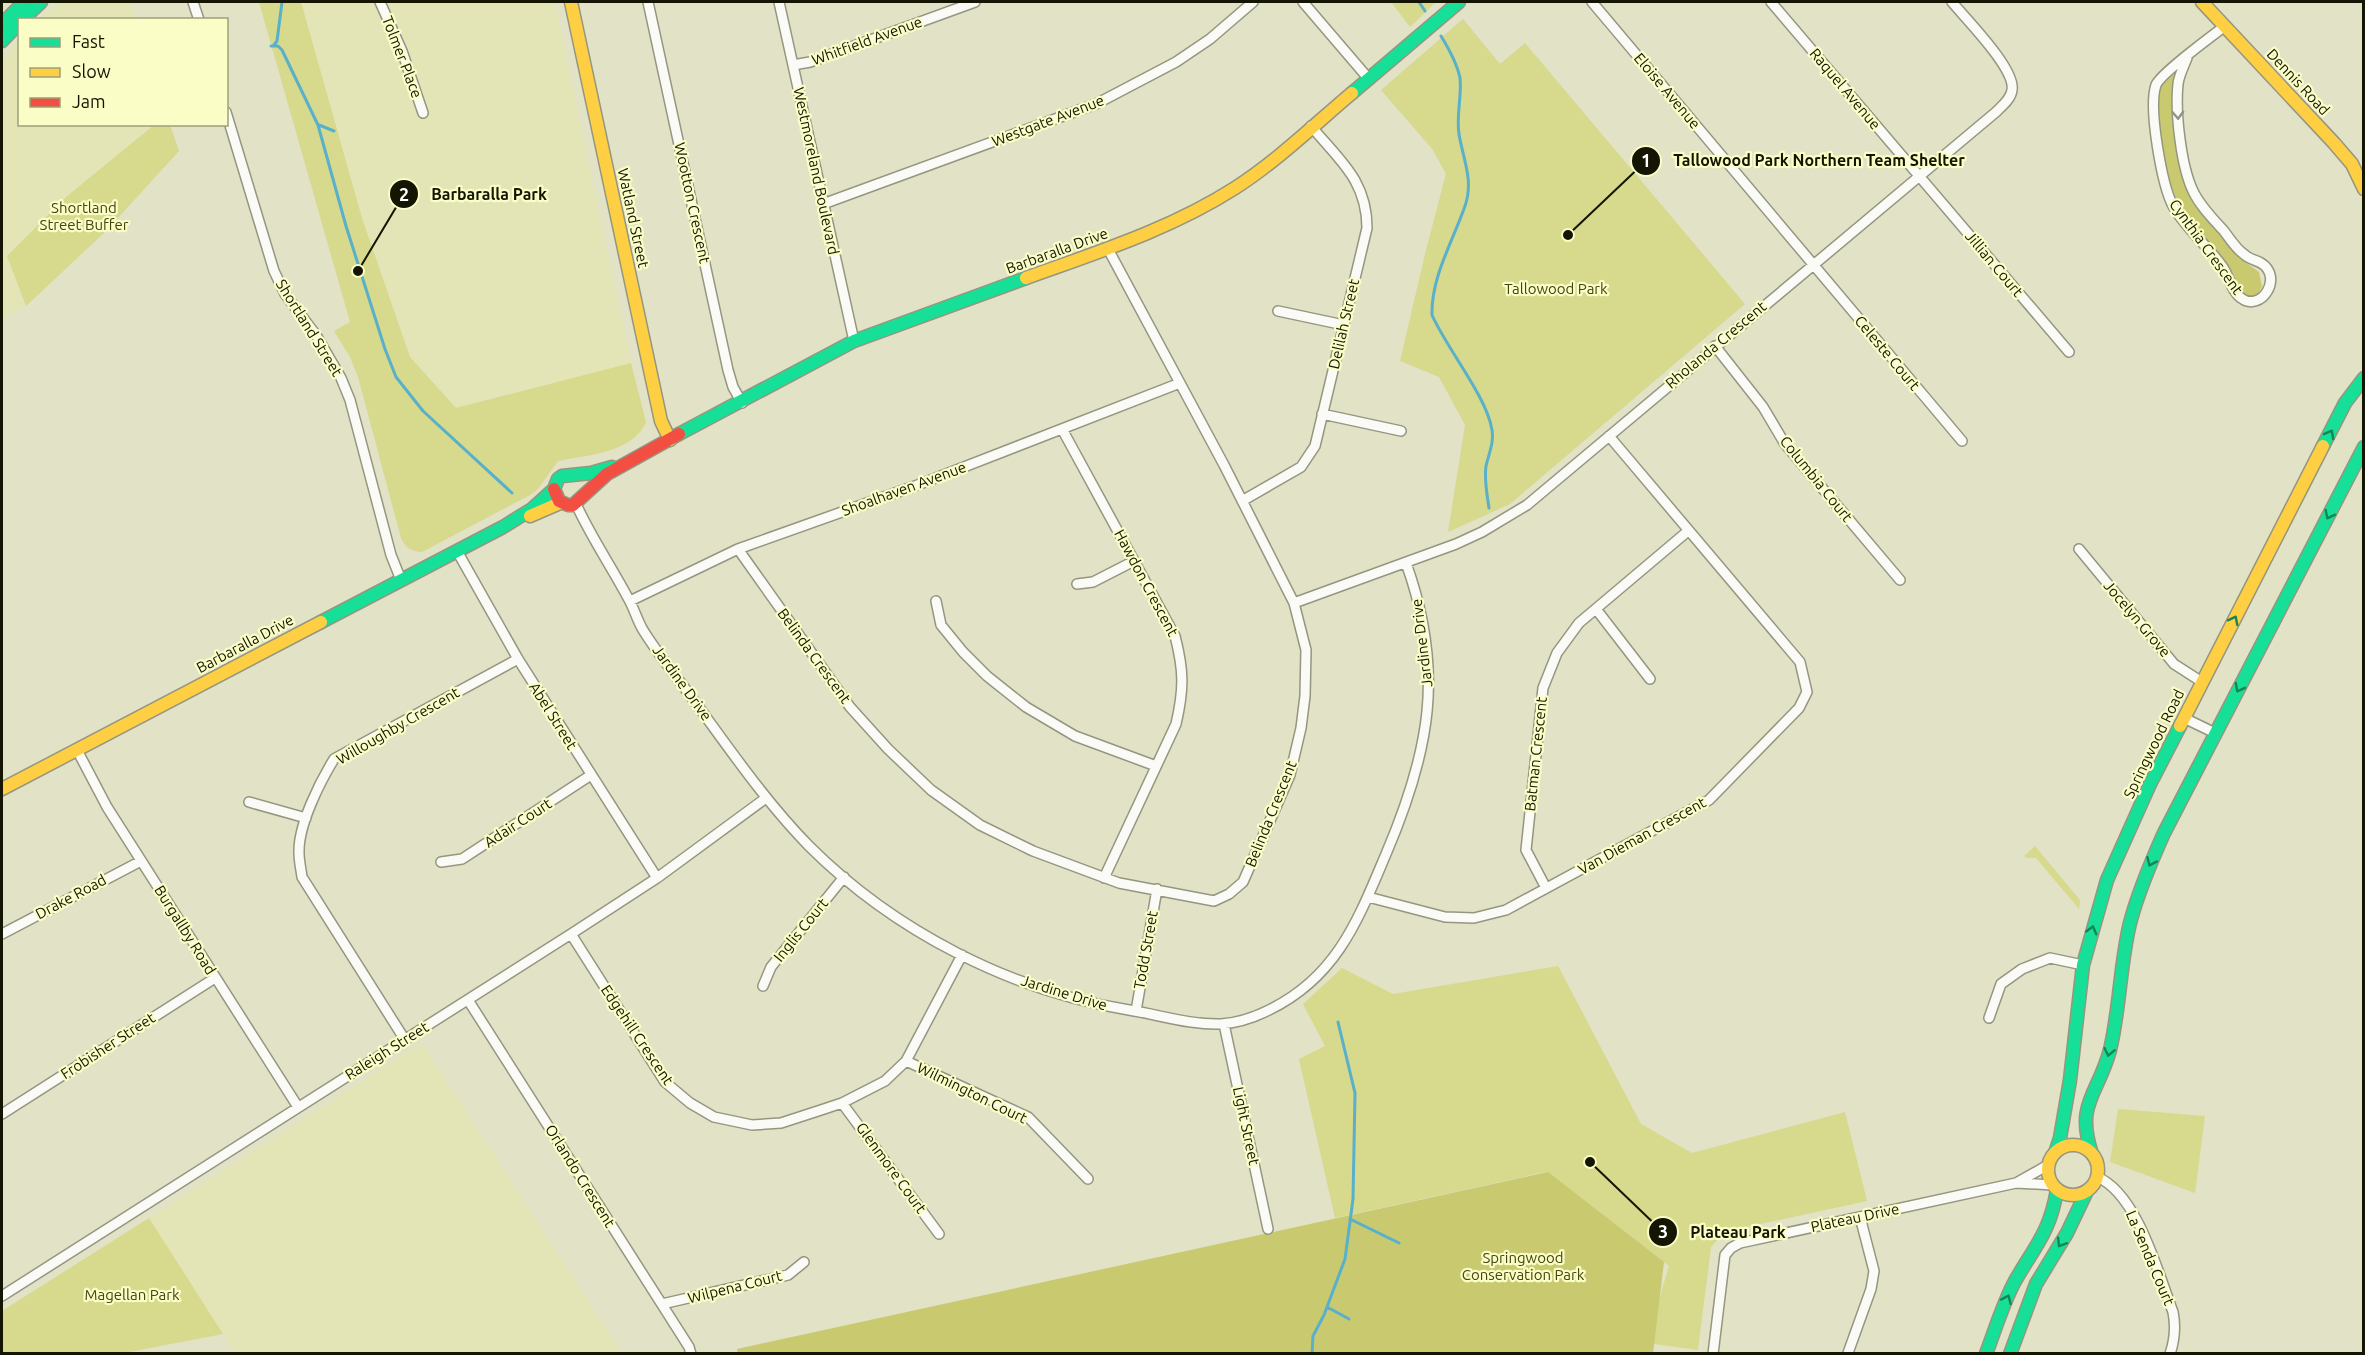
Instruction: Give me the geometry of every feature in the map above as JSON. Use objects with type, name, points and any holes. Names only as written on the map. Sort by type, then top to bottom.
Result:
[{"type":"street","points":[[2,24],[24,2]]},
{"type":"street","points":[[24,18],[40,2]]},
{"type":"street","points":[[194,2],[198,18]]},
{"type":"street","name":"Tolmer Place","points":[[380,2],[402,51],[423,113]]},
{"type":"street","name":"Watland Street","points":[[571,2],[661,421],[670,440]]},
{"type":"street","name":"Wootton Crescent","points":[[648,2],[728,370],[733,387],[742,403]]},
{"type":"street","name":"Westmoreland Boulevard","points":[[779,2],[854,341]]},
{"type":"street","name":"Whitfield Avenue","points":[[793,65],[810,62],[975,2]]},
{"type":"street","name":"Westgate Avenue","points":[[823,204],[1096,104],[1159,72],[1194,50],[1253,2]]},
{"type":"street","points":[[1303,2],[1368,78]]},
{"type":"street","name":"Barbaralla Drive","points":[[504,526],[560,503],[568,506],[580,499],[598,480],[625,463],[742,403],[854,341],[1108,249],[1183,218],[1237,187],[1268,165],[1459,2]]},
{"type":"street","name":"Eloise Avenue","points":[[1592,2],[1813,264]]},
{"type":"street","name":"Raquel Avenue","points":[[1772,2],[1919,176]]},
{"type":"street","name":"Rholanda Crescent","points":[[1294,603],[1465,540],[1506,519],[1527,505],[1996,112],[2008,99],[2013,88],[2009,74],[1998,57],[1952,2]]},
{"type":"street","name":"Dennis Road","points":[[2202,2],[2340,150],[2352,164],[2364,189]]},
{"type":"street","points":[[2,41],[18,24]]},
{"type":"street","name":"Cynthia Crescent","points":[[2187,58],[2178,82],[2178,127],[2189,178],[2200,203],[2236,247],[2245,256],[2265,266],[2270,273],[2271,287],[2258,299],[2241,298],[2220,263],[2174,207],[2168,192],[2154,121],[2156,86],[2170,69],[2187,58],[2225,26]]},
{"type":"street","name":"Shortland Street","points":[[228,119],[274,271],[285,294],[330,355],[350,400],[391,555],[401,580]]},
{"type":"street","name":"Delilah Street","points":[[1242,501],[1301,467],[1315,446],[1366,228],[1367,213],[1361,189],[1350,172],[1311,126]]},
{"type":"street","name":"Jillian Court","points":[[1919,176],[2069,352]]},
{"type":"street","name":"Belinda Crescent","points":[[738,549],[850,707],[888,749],[931,790],[981,825],[1033,851],[1104,878],[1214,901],[1228,894],[1243,882],[1290,775],[1301,728],[1306,650],[1294,603],[1108,249]]},
{"type":"street","name":"Celeste Court","points":[[1813,264],[1962,441]]},
{"type":"street","points":[[1278,311],[1344,325]]},
{"type":"street","name":"Columbia Court","points":[[1715,346],[1763,407],[1785,444],[1900,580]]},
{"type":"street","name":"Springwood Road","points":[[2055,1153],[2060,1138],[2070,1080],[2083,965],[2107,880],[2150,784],[2202,682],[2345,403],[2364,378]]},
{"type":"street","name":"Shoalhaven Avenue","points":[[630,601],[738,549],[915,486],[1180,383]]},
{"type":"street","points":[[1322,414],[1401,431]]},
{"type":"street","name":"Hawdon Crescent","points":[[1062,429],[1175,636],[1183,668],[1181,699],[1176,724],[1104,878]]},
{"type":"street","name":"Van Dieman Crescent","points":[[1368,897],[1445,917],[1474,918],[1506,910],[1709,800],[1799,708],[1807,692],[1800,662],[1609,436]]},
{"type":"street","points":[[2010,1353],[2036,1284],[2097,1177],[2096,1161],[2085,1136],[2084,1114],[2107,1062],[2123,963],[2136,904],[2145,877],[2164,833],[2364,447]]},
{"type":"street","name":"Barbaralla Drive","points":[[2,789],[504,526],[532,509],[554,489],[562,476],[591,473],[625,463]]},
{"type":"street","points":[[573,475],[584,484],[580,499]]},
{"type":"street","points":[[554,489],[554,494],[560,503]]},
{"type":"street","name":"Jardine Drive","points":[[580,499],[584,521],[630,601],[643,630],[766,798],[812,849],[844,877],[880,905],[962,955],[1001,973],[1079,1000],[1192,1023],[1224,1024],[1260,1014],[1288,1001],[1306,988],[1335,956],[1368,897],[1409,799],[1426,729],[1429,695],[1425,637],[1420,607],[1407,563]]},
{"type":"street","name":"Batman Crescent","points":[[1546,888],[1526,850],[1543,688],[1557,653],[1579,623],[1688,531]]},
{"type":"street","name":"Jocelyn Grove","points":[[2079,549],[2174,664],[2202,682]]},
{"type":"street","name":"Abel Street","points":[[457,551],[518,659],[657,878]]},
{"type":"street","points":[[1077,584],[1093,582],[1134,561]]},
{"type":"street","points":[[936,601],[941,625],[963,652],[987,676],[1026,707],[1075,736],[1156,766]]},
{"type":"street","points":[[1596,609],[1650,679]]},
{"type":"street","name":"Willoughby Crescent","points":[[405,1040],[302,877],[299,851],[306,818],[321,780],[334,759],[518,659]]},
{"type":"street","points":[[2184,718],[2215,733]]},
{"type":"street","name":"Burgallby Road","points":[[77,750],[107,807],[298,1107]]},
{"type":"street","name":"Adair Court","points":[[441,862],[462,859],[591,776]]},
{"type":"street","name":"Raleigh Street","points":[[2,1296],[158,1199],[657,878],[766,798]]},
{"type":"street","points":[[249,802],[306,818]]},
{"type":"street","name":"Drake Road","points":[[2,934],[141,861]]},
{"type":"street","name":"Inglis Court","points":[[763,986],[771,967],[844,877]]},
{"type":"street","name":"Todd Street","points":[[1136,1011],[1157,889]]},
{"type":"street","name":"Edgehill Crescent","points":[[571,934],[665,1082],[690,1103],[714,1117],[752,1125],[781,1123],[842,1103],[885,1081],[906,1061],[962,955]]},
{"type":"street","points":[[1989,1018],[2001,984],[2022,969],[2050,958],[2083,965]]},
{"type":"street","name":"Frobisher Street","points":[[2,1114],[215,978]]},
{"type":"street","name":"Orlando Crescent","points":[[468,1000],[691,1353]]},
{"type":"street","name":"Light Street","points":[[1224,1024],[1268,1229]]},
{"type":"street","name":"Wilmington Court","points":[[906,1061],[1028,1117],[1088,1179]]},
{"type":"street","name":"Glenmore Court","points":[[842,1103],[939,1234]]},
{"type":"street","points":[[1986,1353],[2014,1283],[2046,1231],[2053,1214],[2055,1187],[2048,1172],[2048,1165],[2061,1148],[2078,1145],[2092,1154]]},
{"type":"street","name":"Plateau Drive","points":[[1713,1353],[1725,1255],[1731,1248],[1740,1243],[2016,1183],[2048,1165]]},
{"type":"street","name":"La Senda Court","points":[[2097,1177],[2115,1188],[2134,1214],[2173,1312],[2176,1324],[2170,1353]]},
{"type":"street","name":"Plateau Drive","points":[[2016,1183],[2055,1187]]},
{"type":"street","points":[[2055,1187],[2072,1195],[2087,1191]]},
{"type":"street","points":[[1848,1353],[1871,1289],[1874,1271],[1860,1216]]},
{"type":"street","name":"Wilpena Court","points":[[662,1304],[788,1275],[804,1262]]},
{"type":"shaded area","points":[[58,2],[130,2],[136,18],[41,18]]},
{"type":"shaded area","points":[[301,2],[555,2],[631,363],[456,408],[410,357],[362,218]]},
{"type":"shaded area","points":[[18,42],[18,126],[153,126],[66,197],[7,256],[26,306],[2,319],[2,59]]},
{"type":"shaded area","points":[[422,1043],[622,1353],[235,1353],[149,1218]]},
{"type":"green space","points":[[259,2],[301,2],[362,218],[410,357],[456,408],[631,363],[646,422],[631,440],[608,451],[558,461],[538,489],[530,495],[422,552],[411,550],[405,544],[401,538],[358,377],[350,357],[334,331],[350,322]]},
{"type":"green space","points":[[1391,2],[1436,2],[1410,27]]},
{"type":"green space","name":"Tallowood Park","points":[[1463,19],[1500,64],[1525,43],[1745,304],[1510,504],[1448,532],[1465,425],[1439,377],[1400,361],[1446,174],[1433,150],[1381,90]]},
{"type":"green space","points":[[2172,73],[2174,75],[2175,130],[2187,185],[2242,257],[2241,259],[2259,272],[2262,286],[2257,296],[2247,297],[2243,294],[2228,266],[2183,213],[2172,188],[2160,132],[2158,99],[2164,81]]},
{"type":"green space","name":"Shortland Street Buffer","points":[[153,126],[170,126],[179,151],[105,232],[26,306],[7,256],[66,197]]},
{"type":"green space","points":[[2035,846],[2080,900],[2079,909],[2036,858],[2024,856]]},
{"type":"green space","points":[[1558,966],[1641,1124],[1692,1153],[1845,1112],[1867,1201],[1737,1229],[1722,1235],[1711,1247],[1698,1350],[1654,1344],[1647,1340],[1669,1266],[1545,1172],[1335,1218],[1299,1059],[1325,1046],[1303,1004],[1342,968],[1393,994]]},
{"type":"green space","points":[[2118,1109],[2205,1116],[2195,1193],[2110,1162]]},
{"type":"green space","name":"Springwood Conservation Park","points":[[1548,1172],[1664,1262],[1653,1353],[738,1354],[737,1349]]},
{"type":"green space","name":"Magellan Park","points":[[149,1218],[223,1334],[124,1353],[2,1353],[2,1311]]},
{"type":"waterway","points":[[274,45],[277,41],[282,2]]},
{"type":"waterway","points":[[1419,2],[1425,11]]},
{"type":"waterway","points":[[1441,36],[1455,62],[1460,78],[1458,127],[1467,170],[1468,187],[1465,206],[1435,287],[1432,315],[1475,388],[1489,417],[1492,444],[1485,471],[1489,508]]},
{"type":"waterway","points":[[271,46],[278,46],[282,50],[318,125],[346,226],[396,377],[423,411],[512,493]]},
{"type":"waterway","points":[[319,125],[334,131]]},
{"type":"waterway","points":[[1312,1354],[1313,1336],[1324,1315],[1345,1259],[1353,1199],[1355,1093],[1338,1022]]},
{"type":"waterway","points":[[1350,1219],[1399,1243]]},
{"type":"waterway","points":[[1327,1307],[1349,1319]]},
{"type":"traffic: fast","points":[[2,24],[24,2]]},
{"type":"traffic: fast","points":[[24,18],[41,2]]},
{"type":"traffic: fast","points":[[1352,93],[1459,2]]},
{"type":"traffic: fast","points":[[2,41],[18,24]]},
{"type":"traffic: fast","points":[[679,434],[854,341],[1026,278]]},
{"type":"traffic: fast","points":[[2323,446],[2345,403],[2364,378]]},
{"type":"traffic: fast","points":[[2092,1154],[2087,1137],[2087,1111],[2110,1050],[2127,939],[2133,911],[2145,877],[2164,833],[2364,447]]},
{"type":"traffic: fast","points":[[321,622],[503,527],[532,509],[554,489],[558,479],[562,476],[591,473],[612,467]]},
{"type":"traffic: fast","points":[[2055,1153],[2060,1138],[2070,1080],[2083,965],[2107,880],[2150,784],[2180,726]]},
{"type":"traffic: fast","points":[[1986,1354],[2011,1289],[2046,1228],[2057,1190]]},
{"type":"traffic: fast","points":[[2010,1354],[2036,1284],[2067,1233],[2087,1191]]},
{"type":"traffic: slow","points":[[571,2],[661,421],[670,440]]},
{"type":"traffic: slow","points":[[2202,2],[2334,143],[2352,164],[2364,189]]},
{"type":"traffic: slow","points":[[1026,278],[1134,239],[1211,203],[1266,166],[1352,93]]},
{"type":"traffic: slow","points":[[2180,726],[2323,446]]},
{"type":"traffic: slow","points":[[530,516],[560,503]]},
{"type":"traffic: slow","points":[[2,789],[321,622]]},
{"type":"traffic: slow","points":[[2073,1145],[2091,1152],[2098,1170],[2091,1188],[2073,1195],[2055,1188],[2048,1170],[2055,1152],[2073,1145]]},
{"type":"traffic: jam","points":[[554,489],[559,501],[573,505],[607,474],[679,434]]},
{"type":"place","name":"Tallowood Park Northern Team Shelter","points":[[1568,235]]},
{"type":"place","name":"Barbaralla Park","points":[[358,271]]},
{"type":"place","name":"Plateau Park","points":[[1590,1162]]}]
